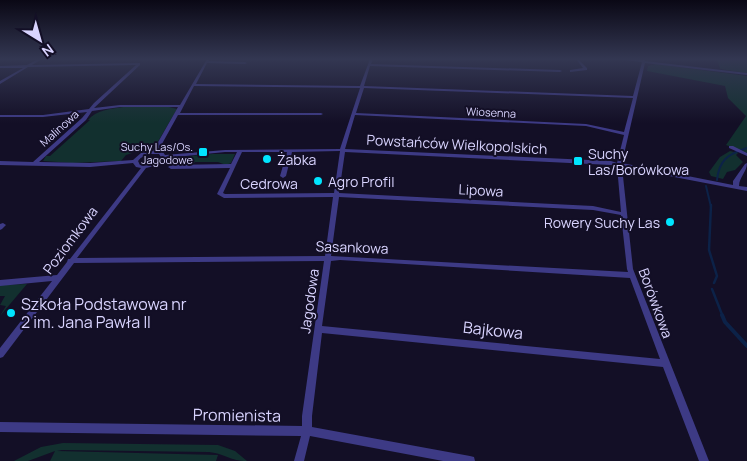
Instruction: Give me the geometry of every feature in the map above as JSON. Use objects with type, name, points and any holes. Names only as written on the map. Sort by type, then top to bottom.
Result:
[{"type":"street","name":"Malinowa","points":[[34,164],[86,118],[92,108],[121,81]]},
{"type":"street","points":[[155,152],[196,81]]},
{"type":"street","name":"Jagodowa","points":[[299,461],[307,430],[307,416],[318,328],[342,150],[364,81]]},
{"type":"street","name":"Borówkowa","points":[[638,81],[619,164],[632,275],[704,461]]},
{"type":"street","points":[[194,85],[362,87],[634,97]]},
{"type":"street","points":[[0,116],[43,116],[92,108],[124,106],[181,106]]},
{"type":"street","points":[[177,114],[321,114]]},
{"type":"street","name":"Wiosenna","points":[[353,114],[586,125],[626,134]]},
{"type":"street","points":[[732,148],[744,154]]},
{"type":"street","points":[[284,176],[290,150]]},
{"type":"street","name":"Powstańców Wielkopolskich","points":[[144,167],[158,164],[164,157],[203,152],[342,150],[619,164],[747,189]]},
{"type":"street","name":"Cedrowa","points":[[240,151],[221,191],[220,194],[224,196],[336,196]]},
{"type":"street","points":[[0,163],[95,164],[135,161],[143,155],[155,152],[163,154],[164,157]]},
{"type":"street","points":[[135,161],[136,164],[144,167]]},
{"type":"street","points":[[736,187],[736,181],[747,165]]},
{"type":"street","points":[[171,167],[232,166]]},
{"type":"street","name":"Poziomkowa","points":[[0,354],[144,167]]},
{"type":"street","name":"Lipowa","points":[[336,196],[593,208],[624,214]]},
{"type":"street","name":"Sasankowa","points":[[70,261],[328,258],[632,275]]},
{"type":"street","points":[[0,283],[22,283],[35,278],[58,278]]},
{"type":"street","name":"Bajkowa","points":[[318,328],[665,363]]},
{"type":"street","name":"Promienista","points":[[0,427],[307,430],[470,461]]},
{"type":"green space","points":[[696,81],[747,81],[747,153],[726,145],[746,116],[728,98],[725,86]]},
{"type":"green space","points":[[123,107],[169,107],[177,109],[156,145],[126,155],[121,161],[72,163],[43,161],[46,156],[50,156],[95,114],[104,110]]},
{"type":"green space","points":[[730,151],[738,153],[736,155],[743,162],[735,170],[727,172],[723,179],[711,176],[709,172],[720,157]]},
{"type":"green space","points":[[235,154],[231,163],[226,165],[218,162],[195,162],[193,165],[185,165],[182,161],[177,161],[179,157]]},
{"type":"green space","points":[[27,284],[0,316],[6,306],[0,305],[5,296],[0,296],[0,285]]},
{"type":"green space","points":[[63,443],[218,445],[235,451],[247,461],[236,460],[209,452],[62,450],[57,451],[218,455],[216,461],[50,461],[55,451],[28,461],[14,461],[41,447]]},
{"type":"waterway","points":[[717,180],[722,163],[730,155],[747,148]]},
{"type":"waterway","points":[[706,186],[711,207]]},
{"type":"waterway","points":[[711,207],[709,250],[717,276],[714,283]]},
{"type":"waterway","points":[[712,289],[723,317]]},
{"type":"waterway","points":[[722,315],[725,322],[747,346]]},
{"type":"place","name":"Suchy Las/Os. Jagodowe","points":[[203,152]]},
{"type":"place","name":"Żabka","points":[[267,159]]},
{"type":"place","name":"Suchy Las/Borówkowa","points":[[578,161]]},
{"type":"place","name":"Agro Profil","points":[[318,181]]},
{"type":"place","name":"Rowery Suchy Las","points":[[670,222]]},
{"type":"place","name":"Szkoła Podstawowa nr 2 im. Jana Pawła II","points":[[11,313]]}]
